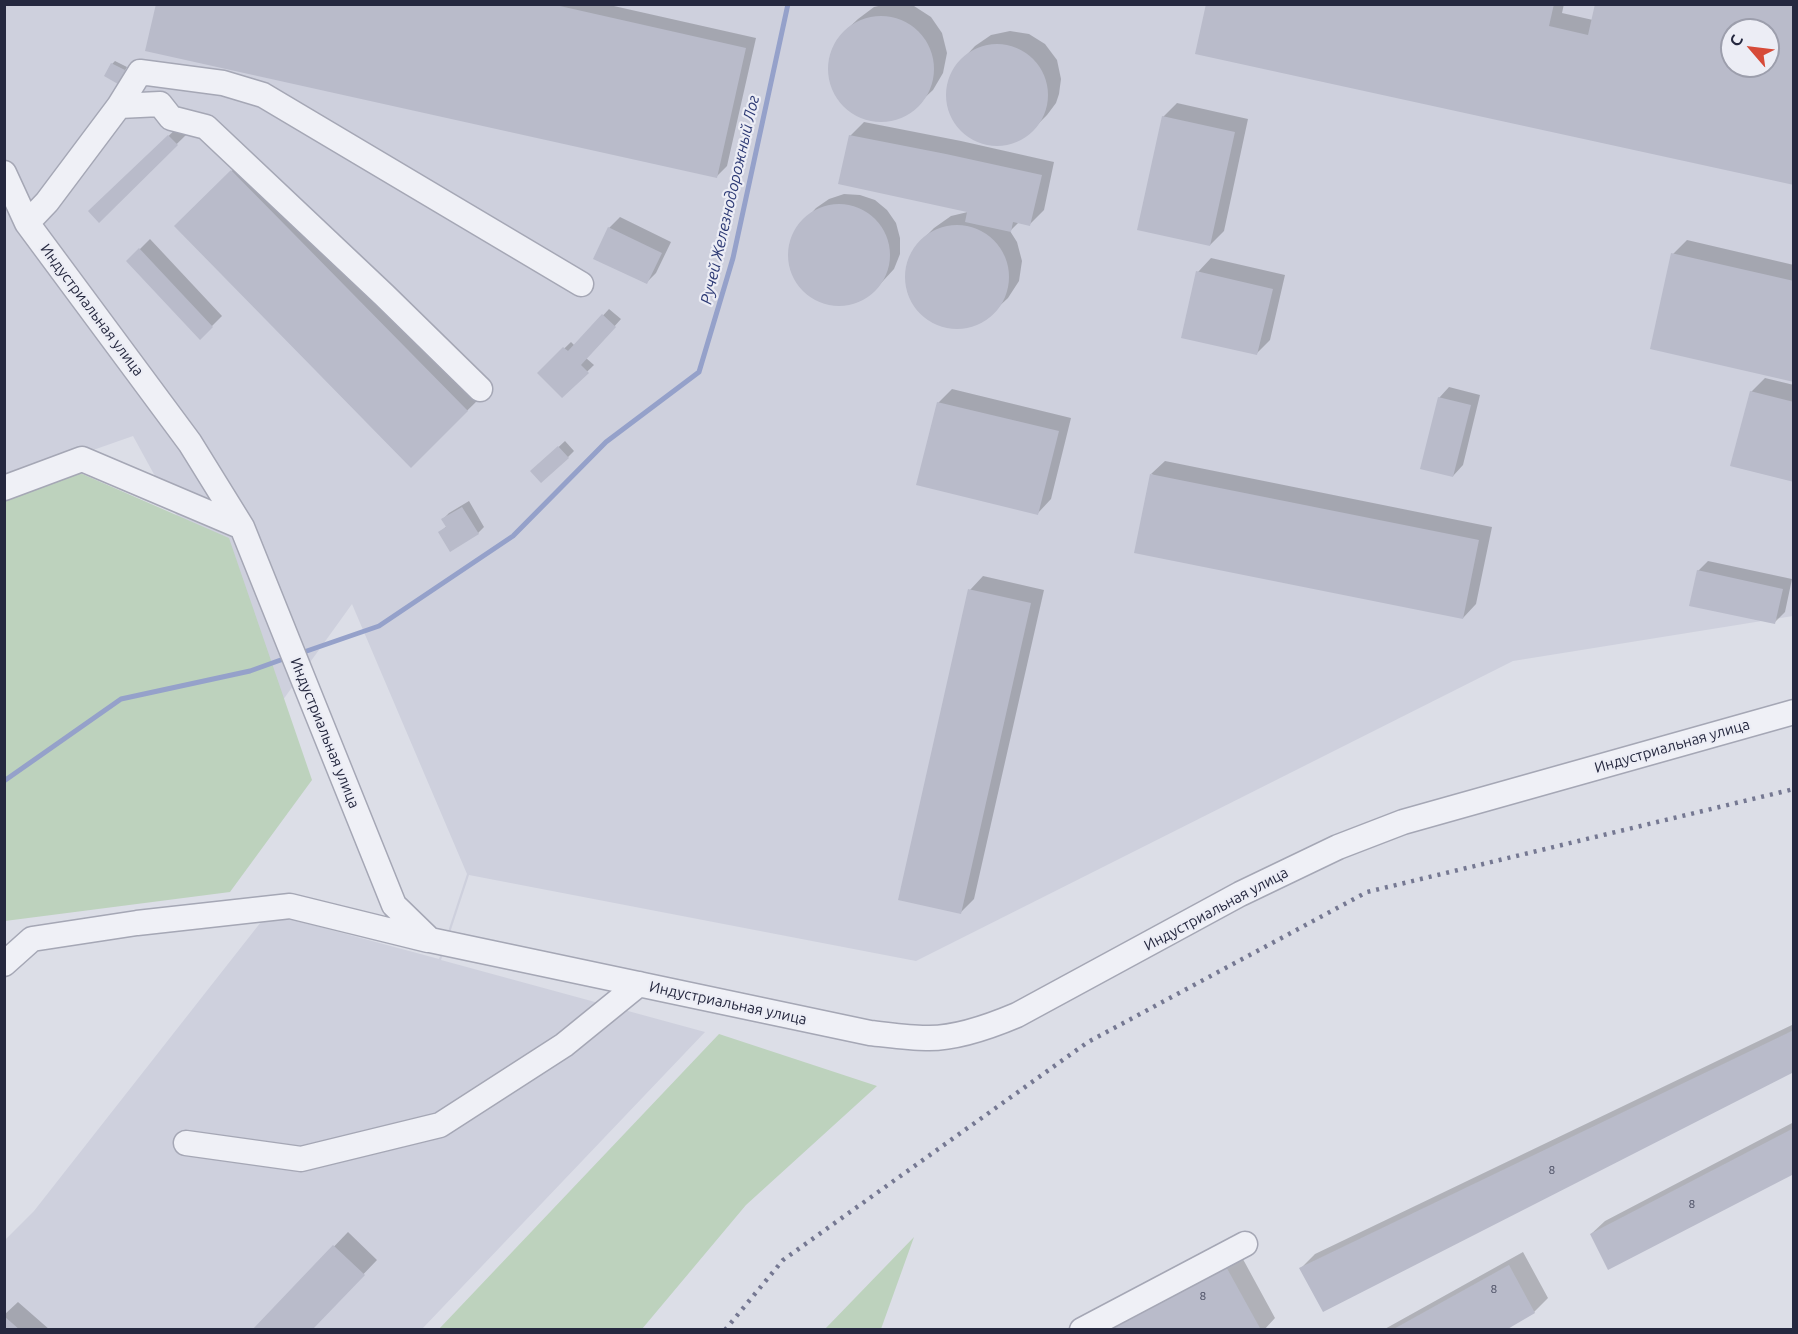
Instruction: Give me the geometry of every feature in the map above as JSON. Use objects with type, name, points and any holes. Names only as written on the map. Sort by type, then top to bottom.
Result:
[{"type":"street","points":[[27,223],[47,202],[119,106],[140,72],[223,83],[263,95],[581,284]]},
{"type":"street","points":[[119,106],[159,105],[171,117],[206,127],[376,287],[480,389]]},
{"type":"street","name":"Индустриальная улица","points":[[4,173],[27,223],[190,443],[242,527],[394,905],[430,940],[870,1033],[928,1038],[963,1033],[995,1025],[1017,1016],[1240,894],[1338,847],[1403,822],[1794,712]]},
{"type":"street","points":[[4,488],[82,459],[242,527]]},
{"type":"street","points":[[4,964],[32,939],[137,923],[290,906],[430,940]]},
{"type":"street","points":[[186,1143],[301,1159],[441,1125],[564,1045],[639,984]]},
{"type":"street","points":[[1082,1329],[1245,1244]]},
{"type":"shaded area","points":[[5,5],[1793,5],[1793,616],[1513,661],[916,961],[469,875],[441,960],[705,1032],[422,1329],[5,1330],[5,1240],[34,1211],[268,913],[439,959],[467,874],[352,604],[280,704],[133,436],[5,481]]},
{"type":"green space","points":[[64,466],[229,538],[312,780],[230,892],[5,921],[5,488]]},
{"type":"green space","points":[[719,1034],[877,1086],[746,1205],[642,1329],[439,1329]]},
{"type":"green space","points":[[914,1237],[881,1329],[825,1329]]},
{"type":"building","points":[[156,4],[551,4],[746,48],[717,178],[145,51]]},
{"type":"building","points":[[1206,4],[1554,4],[1549,26],[1588,35],[1595,4],[1794,4],[1794,185],[1195,54]]},
{"type":"building","points":[[881,16],[901,20],[918,32],[930,49],[934,69],[930,89],[918,106],[901,118],[881,122],[861,118],[844,106],[832,89],[828,69],[832,49],[844,32],[861,20]]},
{"type":"building","points":[[997,44],[1017,48],[1033,59],[1044,75],[1048,95],[1044,115],[1033,131],[1017,142],[997,146],[977,142],[961,131],[950,115],[946,95],[950,75],[961,59],[977,48]]},
{"type":"building","points":[[111,63],[125,70],[118,84],[104,76]]},
{"type":"building","points":[[1162,116],[1235,132],[1210,246],[1137,230]]},
{"type":"building","points":[[168,135],[178,145],[99,223],[88,211]]},
{"type":"building","points":[[849,135],[1042,175],[1030,226],[1013,222],[1011,232],[965,222],[967,212],[838,184]]},
{"type":"building","points":[[231,170],[468,411],[411,468],[174,226]]},
{"type":"building","points":[[839,204],[859,208],[875,219],[886,235],[890,255],[886,275],[875,291],[859,302],[839,306],[819,302],[803,291],[792,275],[788,255],[792,235],[803,219],[819,208]]},
{"type":"building","points":[[957,225],[977,229],[994,240],[1005,257],[1009,277],[1005,297],[994,314],[977,325],[957,329],[937,325],[920,314],[909,297],[905,277],[909,257],[920,240],[937,229]]},
{"type":"building","points":[[608,227],[662,253],[647,284],[593,259]]},
{"type":"building","points":[[139,248],[213,327],[200,340],[126,261]]},
{"type":"building","points":[[1671,253],[1794,281],[1794,382],[1650,349]]},
{"type":"building","points":[[1196,271],[1273,289],[1257,355],[1181,338]]},
{"type":"building","points":[[602,314],[616,327],[581,365],[589,373],[562,398],[537,373],[563,347],[568,351]]},
{"type":"building","points":[[1750,391],[1794,402],[1794,482],[1730,466]]},
{"type":"building","points":[[1438,397],[1471,405],[1453,477],[1420,469]]},
{"type":"building","points":[[937,402],[1059,431],[1038,515],[916,485]]},
{"type":"building","points":[[558,446],[569,458],[541,483],[530,471]]},
{"type":"building","points":[[1150,474],[1479,540],[1463,619],[1134,553]]},
{"type":"building","points":[[462,507],[479,534],[450,552],[438,532],[446,527],[441,519]]},
{"type":"building","points":[[1697,570],[1783,589],[1775,624],[1689,606]]},
{"type":"building","points":[[968,589],[1031,603],[961,914],[898,900]]},
{"type":"building","points":[[1794,1030],[1794,1072],[1323,1312],[1299,1268]]},
{"type":"building","points":[[1794,1128],[1794,1174],[1608,1270],[1590,1234]]},
{"type":"building","points":[[333,1245],[365,1275],[312,1330],[252,1330]]},
{"type":"building","points":[[1224,1263],[1261,1330],[1104,1330]]},
{"type":"building","points":[[1509,1265],[1535,1313],[1506,1330],[1392,1330]]},
{"type":"building","points":[[4,1316],[20,1330],[4,1330]]},
{"type":"waterway","name":"Ручей Железнодорожный Лог","points":[[301,653],[379,626],[513,536],[606,442],[699,372],[733,258],[788,4]]},
{"type":"waterway","name":"Ручей Железнодорожный Лог","points":[[4,781],[121,699],[250,671],[289,657]]},
{"type":"railway","points":[[725,1330],[783,1260],[1088,1042],[1367,892],[1794,789]]}]
